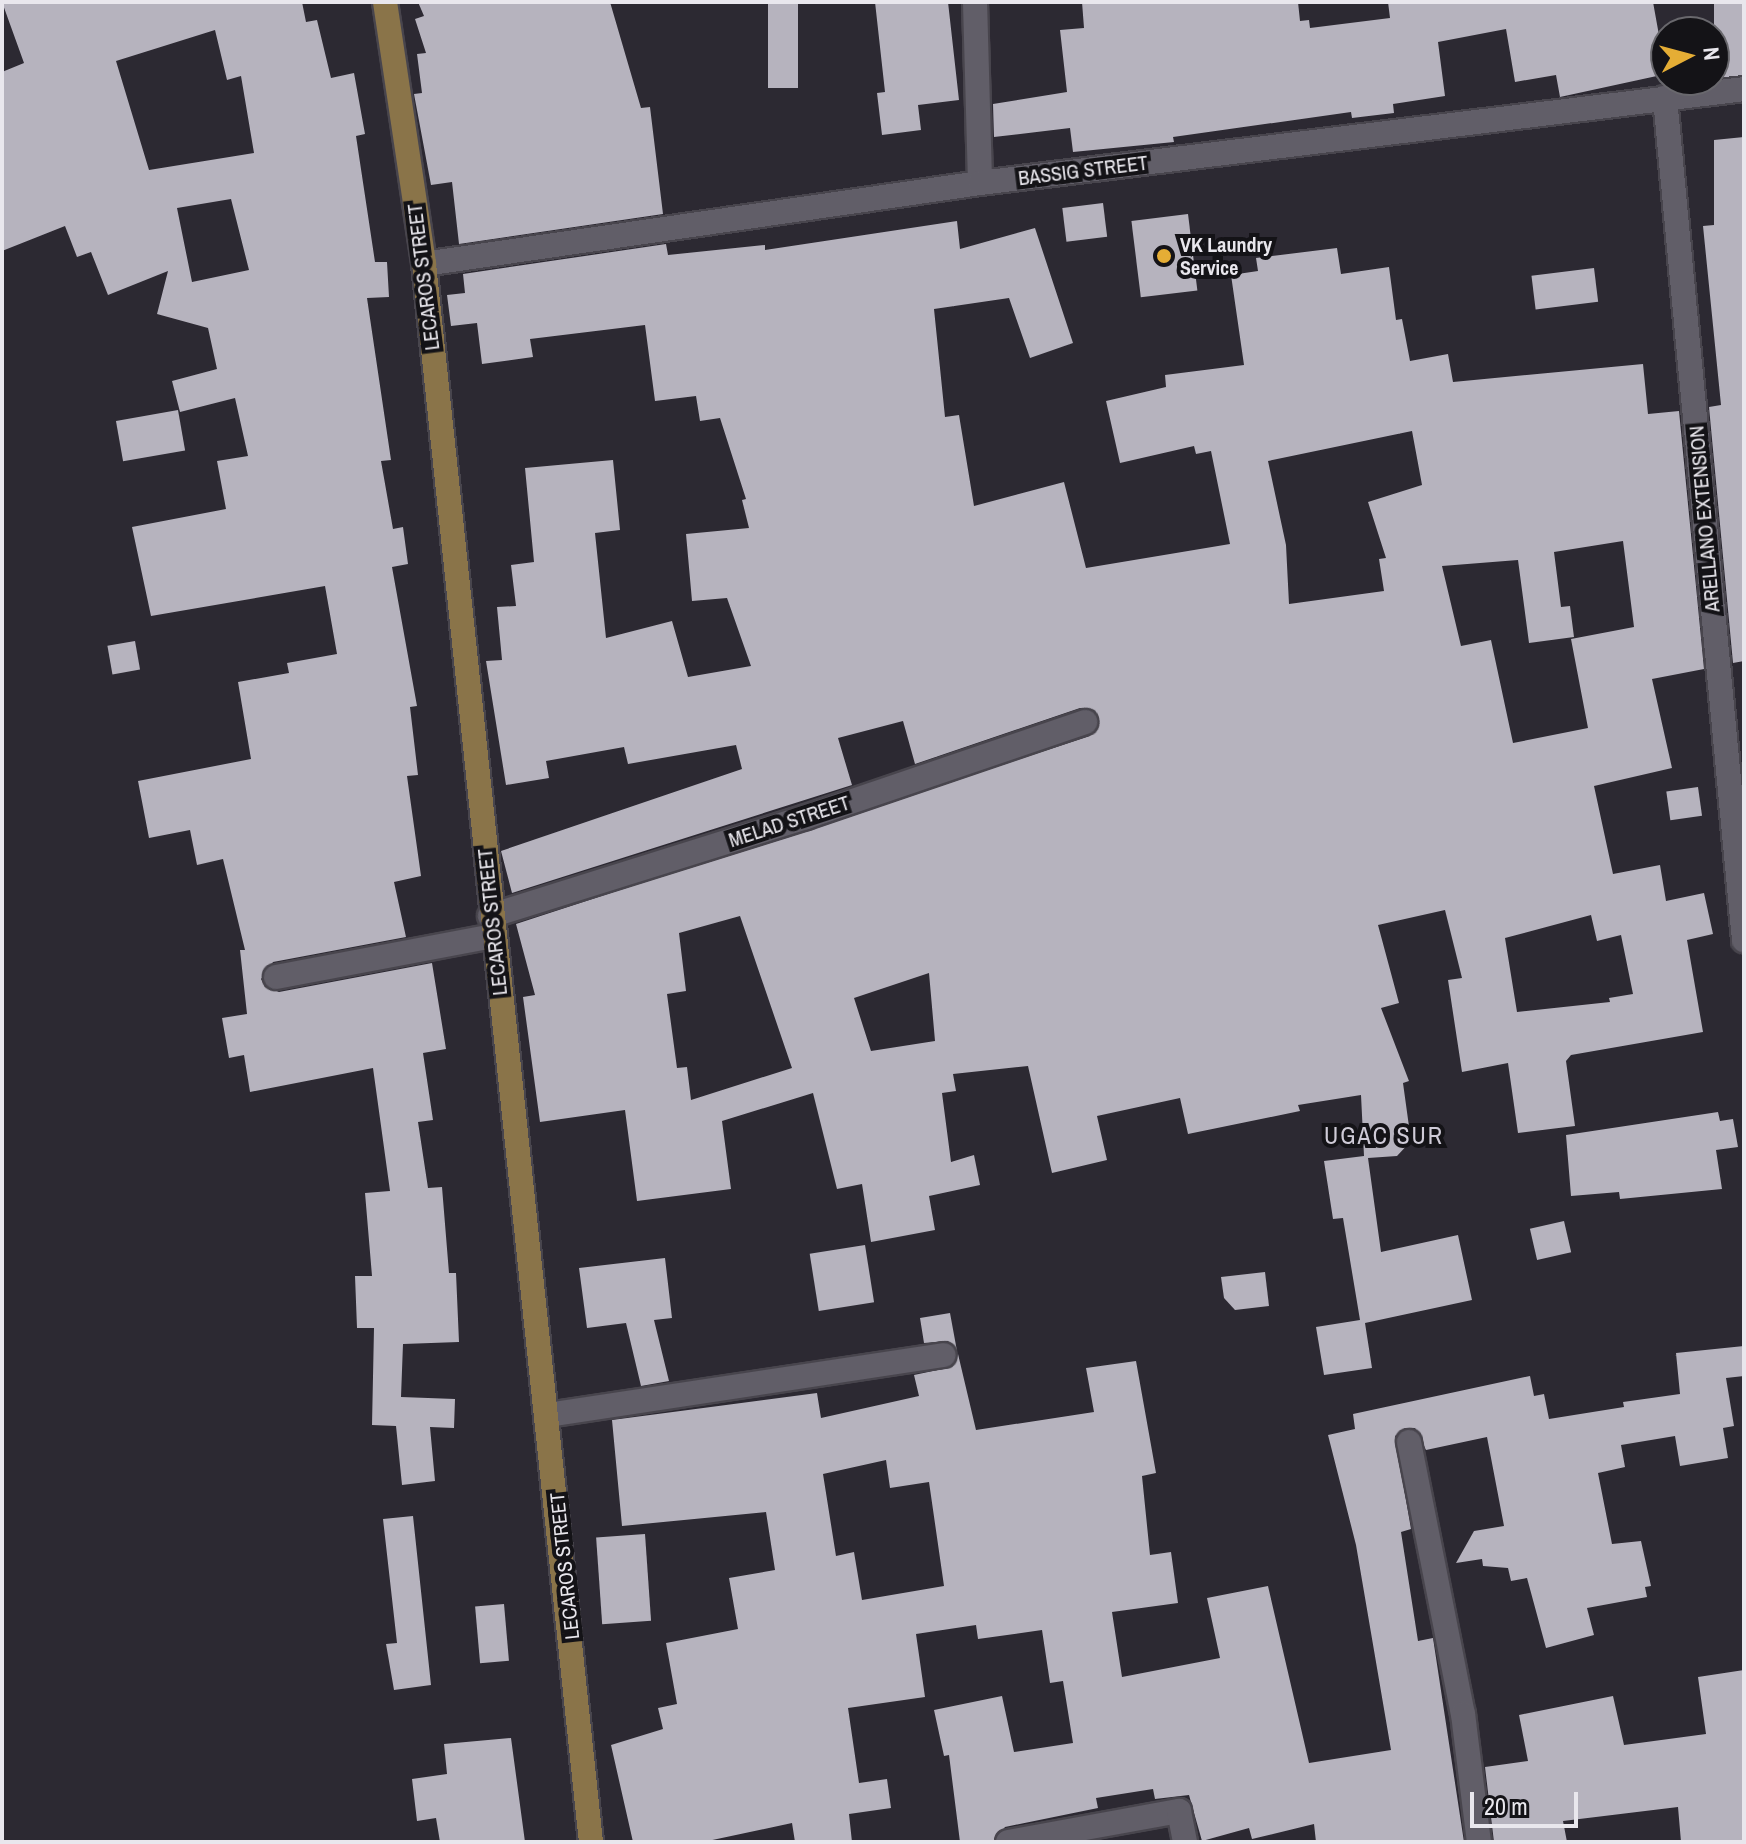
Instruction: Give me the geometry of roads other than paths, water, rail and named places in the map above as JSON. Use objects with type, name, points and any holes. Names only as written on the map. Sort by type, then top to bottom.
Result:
[{"type":"street","name":"LECAROS STREET","points":[[385,2],[424,264],[591,1842]]},
{"type":"street","points":[[975,2],[980,183]]},
{"type":"street","name":"BASSIG STREET","points":[[424,264],[980,183],[1744,89]]},
{"type":"street","name":"ARELLANO EXTENSION","points":[[1665,98],[1744,940]]},
{"type":"street","name":"MELAD STREET","points":[[276,977],[492,926],[1085,722]]},
{"type":"street","points":[[547,1415],[943,1355]]},
{"type":"street","points":[[1409,1442],[1463,1714],[1479,1842]]},
{"type":"street","points":[[1008,1842],[1179,1811],[1185,1842]]},
{"type":"place","name":"VK Laundry Service","points":[[1164,256]]},
{"type":"district","name":"UGAC SUR","points":[[1384,1136]]}]
